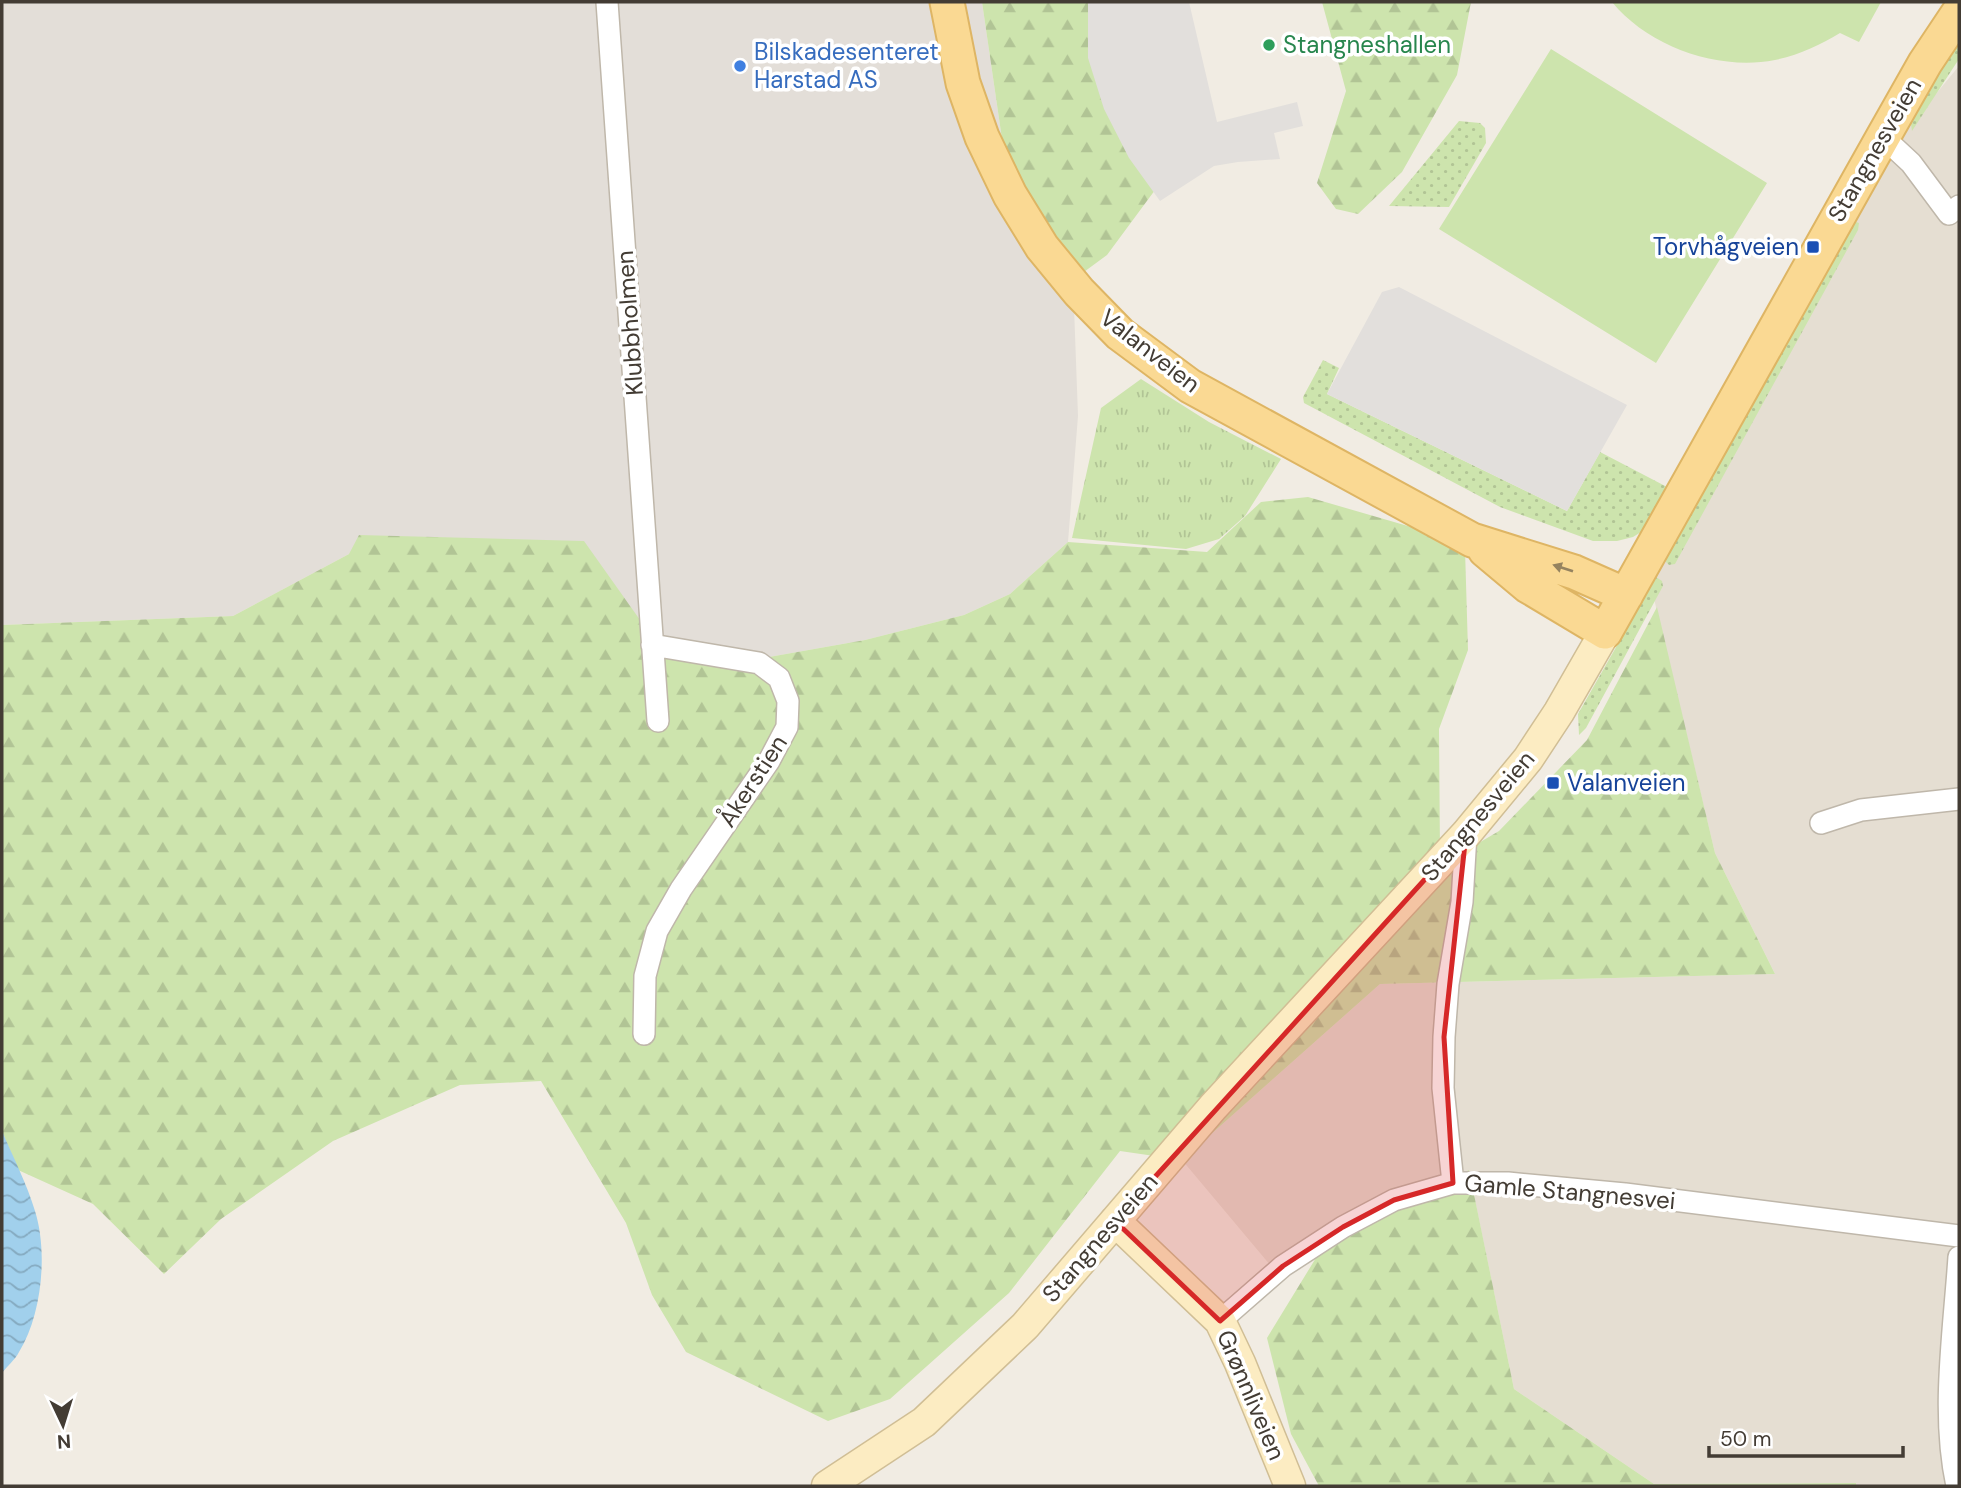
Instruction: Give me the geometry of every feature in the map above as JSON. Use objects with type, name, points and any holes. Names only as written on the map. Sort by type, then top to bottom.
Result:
[{"type":"main road","name":"Valanveien","points":[[947,2],[963,83],[982,138],[1010,195],[1042,247],[1079,292],[1120,334],[1190,386],[1472,540],[1528,586],[1605,632]]},
{"type":"main road","name":"Stangnesveien","points":[[827,1486],[925,1422],[1025,1326],[1213,1107],[1466,834],[1528,759],[1559,712],[1605,632],[1925,63],[1959,12]]},
{"type":"main road","name":"Valanveien","points":[[1472,540],[1574,572],[1626,595]]},
{"type":"main road","name":"Grønnliveien","points":[[1115,1221],[1220,1321],[1290,1486]]},
{"type":"street","name":"Klubbholmen","points":[[607,2],[652,645]]},
{"type":"street","points":[[1883,137],[1911,163],[1949,214],[1959,206]]},
{"type":"street","points":[[652,645],[658,721]]},
{"type":"street","name":"Åkerstien","points":[[643,1034],[645,976],[657,931],[681,889],[769,761],[787,727],[788,701],[779,678],[759,663],[652,645]]},
{"type":"street","points":[[1821,823],[1861,810],[1959,799]]},
{"type":"street","points":[[1453,1182],[1443,1088],[1444,1037],[1448,984],[1462,902],[1466,834]]},
{"type":"street","name":"Gamle Stangnesvei","points":[[1220,1321],[1283,1266],[1343,1227],[1394,1200],[1453,1182],[1508,1183],[1625,1194],[1959,1236]]},
{"type":"street","points":[[1957,1486],[1951,1457],[1951,1383],[1959,1257]]},
{"type":"highlighted area","points":[[1466,834],[1444,1037],[1453,1183],[1394,1200],[1343,1227],[1283,1266],[1220,1321],[1115,1221]]},
{"type":"shaded area","points":[[2,2],[982,2],[1002,139],[1073,280],[1078,416],[1068,542],[1010,594],[964,615],[865,640],[713,667],[667,658],[349,554],[233,616],[2,625]]},
{"type":"shaded area","points":[[1088,2],[1189,2],[1217,122],[1297,102],[1303,126],[1274,133],[1280,159],[1214,166],[1160,201],[1129,158],[1104,109],[1088,58]]},
{"type":"shaded area","points":[[1959,66],[1959,1486],[1856,1486],[1855,1483],[1654,1484],[1514,1389],[1469,1171],[1276,1272],[1182,1160],[1380,984],[1775,974],[1715,853],[1644,557],[1886,154]]},
{"type":"shaded area","points":[[1399,287],[1627,405],[1567,511],[1327,394],[1382,292]]},
{"type":"green space","points":[[982,2],[1122,2],[1158,186],[1107,255],[1073,280],[1034,235],[1002,139]]},
{"type":"green space","points":[[1322,2],[1471,2],[1457,75],[1402,172],[1358,214],[1336,209],[1317,183],[1346,91]]},
{"type":"green space","points":[[1612,2],[1881,2],[1859,42],[1840,33],[1792,55],[1753,63],[1708,58],[1665,43],[1645,32]]},
{"type":"green space","points":[[1959,40],[1959,59],[1912,131],[1911,124],[1916,113]]},
{"type":"green space","points":[[1551,49],[1767,183],[1656,363],[1439,229]]},
{"type":"green space","points":[[1459,121],[1480,123],[1485,128],[1486,143],[1449,207],[1389,206]]},
{"type":"green space","points":[[1856,222],[1859,223],[1858,230],[1675,564],[1669,565],[1666,562],[1667,556],[1840,240]]},
{"type":"green space","points":[[1323,360],[1339,368],[1327,394],[1567,511],[1600,452],[1669,488],[1646,529],[1633,537],[1617,541],[1593,541],[1500,507],[1304,403],[1303,397]]},
{"type":"green space","points":[[1141,379],[1209,422],[1281,459],[1245,516],[1219,539],[1186,549],[1072,538],[1101,408]]},
{"type":"green space","points":[[1308,497],[1456,540],[1465,549],[1468,650],[1439,729],[1440,854],[1460,854],[1499,831],[1587,740],[1657,607],[1715,853],[1775,974],[1380,984],[1182,1160],[1120,1151],[1009,1293],[890,1399],[828,1421],[686,1352],[652,1295],[626,1223],[541,1081],[460,1085],[333,1141],[221,1219],[164,1274],[93,1204],[18,1170],[2,1131],[2,625],[233,616],[349,554],[359,535],[584,541],[667,658],[713,667],[865,640],[964,615],[1010,594],[1068,542],[1207,552],[1261,502]]},
{"type":"green space","points":[[1656,577],[1662,581],[1663,586],[1586,728],[1579,735],[1578,714]]},
{"type":"green space","points":[[1469,1170],[1514,1389],[1654,1484],[1856,1483],[1856,1486],[1319,1486],[1291,1434],[1267,1338],[1322,1248]]},
{"type":"water","points":[[2,1131],[35,1211],[42,1264],[38,1302],[27,1337],[2,1373]]},
{"type":"place","name":"Stangneshallen","points":[[1269,45]]},
{"type":"place","name":"Bilskadesenteret Harstad AS","points":[[740,66]]},
{"type":"place","name":"Torvhågveien","points":[[1813,247]]},
{"type":"place","name":"Valanveien","points":[[1553,783]]}]
